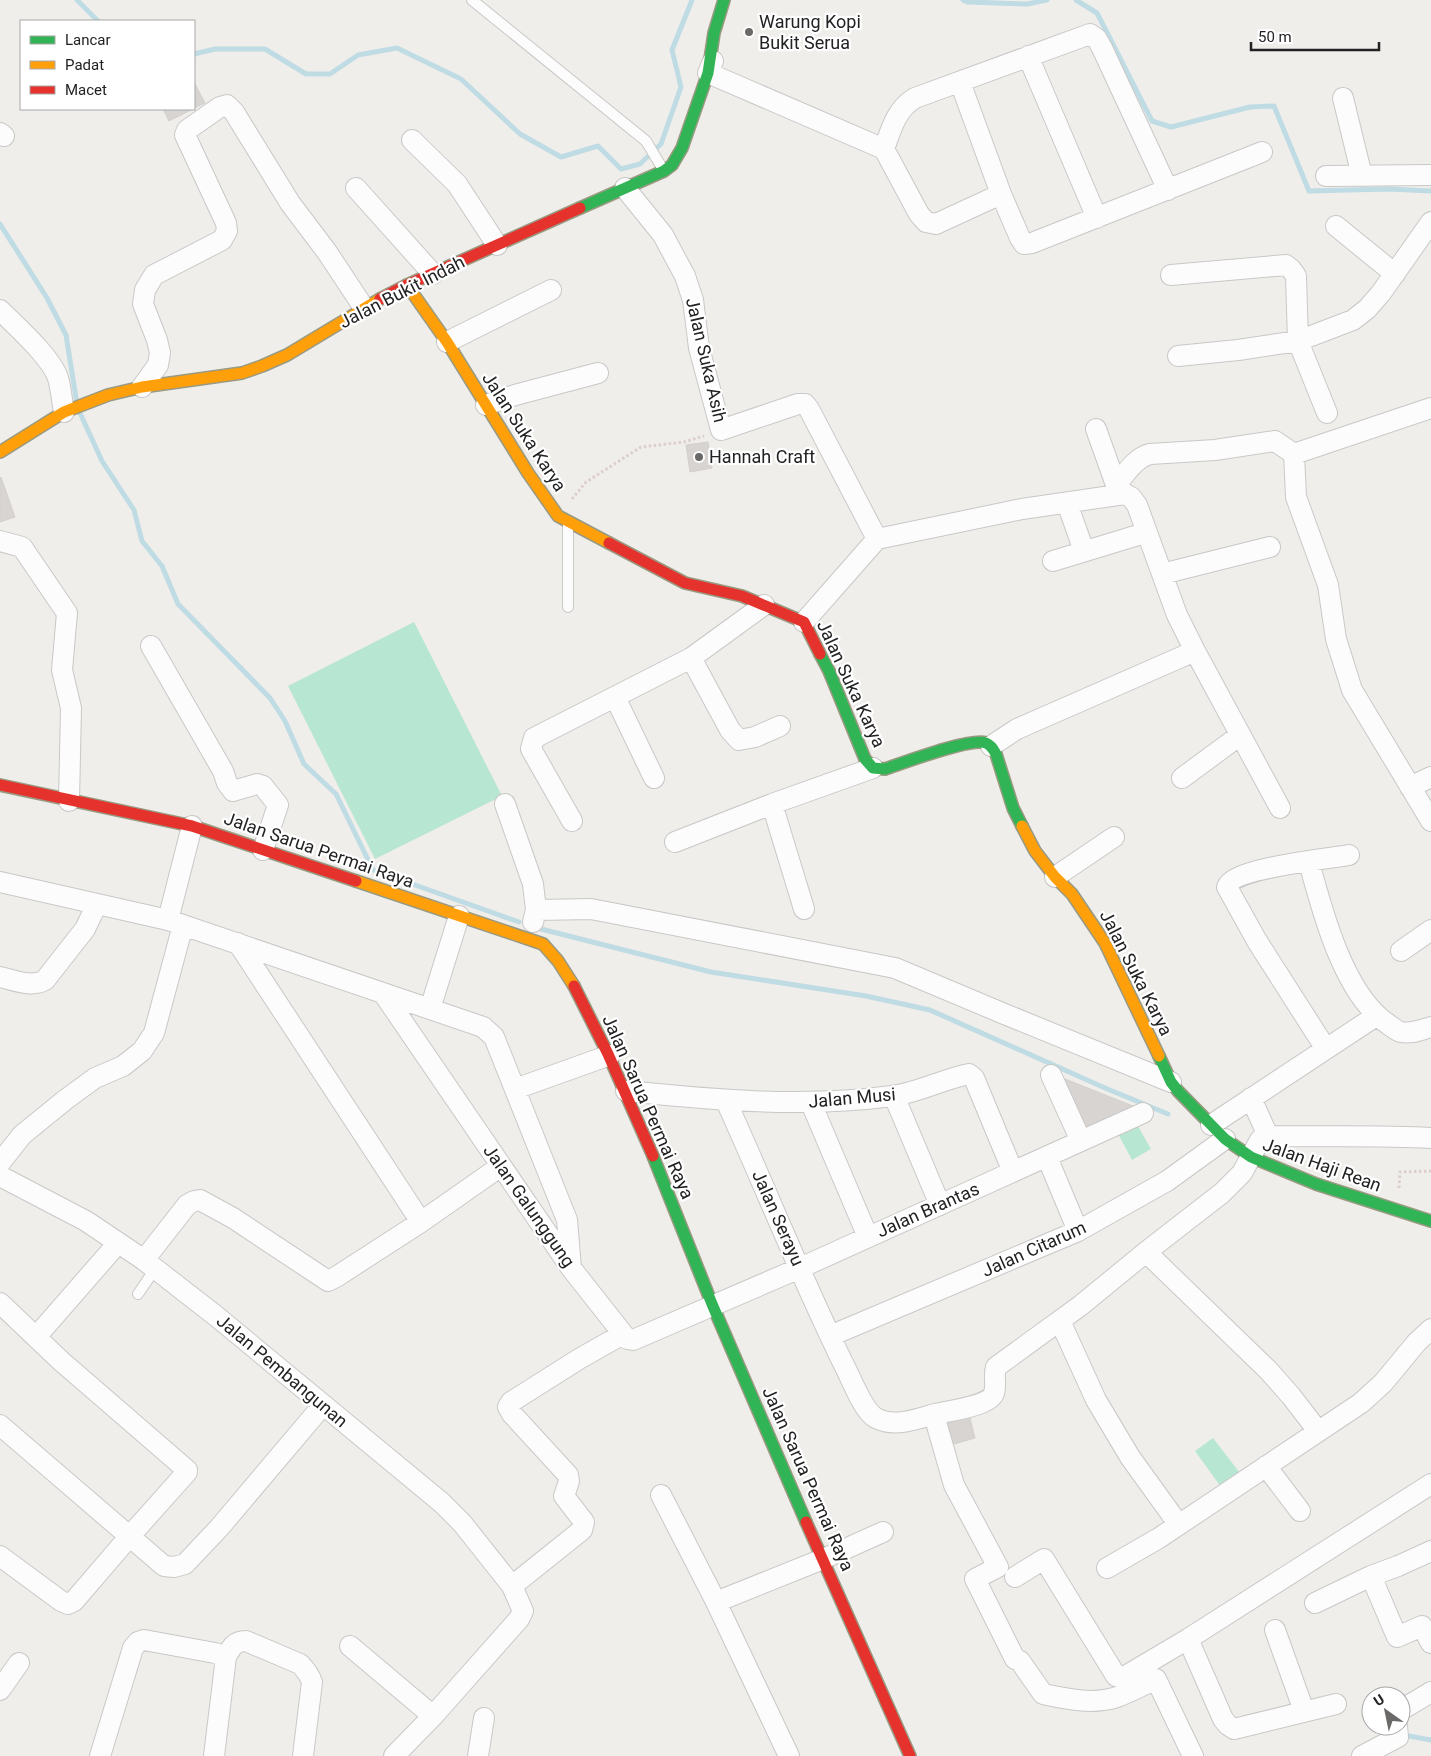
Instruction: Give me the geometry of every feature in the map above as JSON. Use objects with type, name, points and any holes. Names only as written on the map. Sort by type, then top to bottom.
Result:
[{"type":"street","name":"Jalan Bukit Indah","points":[[0,452],[75,408],[108,395],[142,387],[242,373],[287,356],[364,308],[407,285],[664,171],[672,165],[682,148],[708,73],[714,32],[724,0]]},
{"type":"street","points":[[737,0],[708,73],[884,149],[919,214],[931,224],[936,224],[1001,194]]},
{"type":"street","name":"Jalan Bukit Indah","points":[[711,8],[714,32]]},
{"type":"street","points":[[884,149],[895,118],[910,100],[1090,34],[1097,39],[1102,48],[1168,190]]},
{"type":"street","points":[[1028,56],[1097,218]]},
{"type":"street","points":[[960,82],[1001,194],[1024,244],[1032,243],[1097,218],[1262,152]]},
{"type":"street","points":[[1343,98],[1362,176]]},
{"type":"street","points":[[142,387],[158,365],[160,353],[143,304],[144,290],[154,276],[222,240],[227,232],[226,223],[185,135],[187,130],[220,107],[227,106],[234,112],[290,203],[327,252],[364,308]]},
{"type":"street","points":[[412,140],[457,184],[497,245]]},
{"type":"street","points":[[1326,176],[1431,175]]},
{"type":"street","points":[[356,188],[433,274]]},
{"type":"street","name":"Jalan Suka Asih","points":[[625,188],[663,235],[685,276],[693,300],[699,348],[721,430],[798,404],[805,404],[877,539]]},
{"type":"street","points":[[1178,356],[1298,341],[1353,320],[1367,309],[1395,274],[1431,222]]},
{"type":"street","points":[[1336,226],[1395,274]]},
{"type":"street","points":[[1171,275],[1286,265],[1291,269],[1296,276],[1298,341],[1327,413]]},
{"type":"street","name":"Jalan Suka Karya","points":[[407,285],[447,342],[528,474],[563,518],[685,583],[722,591],[764,604],[804,622],[829,671],[865,759],[873,768],[885,769],[964,744],[984,742],[991,746],[1013,808],[1035,851],[1055,877],[1072,894],[1105,943],[1172,1082],[1178,1091],[1218,1132]]},
{"type":"street","points":[[447,342],[551,290]]},
{"type":"street","points":[[0,310],[48,360],[75,408]]},
{"type":"street","points":[[486,405],[515,394],[598,373]]},
{"type":"street","points":[[1294,454],[1431,408]]},
{"type":"street","points":[[1096,429],[1121,489],[1137,505],[1177,614],[1239,736],[1280,808]]},
{"type":"street","points":[[804,622],[877,539],[1067,503],[1121,489],[1134,463],[1143,456],[1150,454],[1214,450],[1275,442],[1294,454]]},
{"type":"street","points":[[1294,454],[1296,497],[1328,585],[1336,638],[1352,690],[1431,821]]},
{"type":"street","points":[[1067,503],[1084,551]]},
{"type":"street","points":[[1053,561],[1135,536]]},
{"type":"street","points":[[0,541],[22,547],[67,613],[62,670],[71,708],[69,801]]},
{"type":"street","points":[[1162,574],[1270,546]]},
{"type":"street","points":[[572,820],[530,749],[534,738],[691,658],[764,604]]},
{"type":"street","points":[[150,646],[223,771],[229,788],[233,791],[257,784],[263,786],[276,801],[277,809],[263,850]]},
{"type":"street","points":[[991,746],[1017,729],[1195,651]]},
{"type":"street","points":[[691,658],[730,730],[739,740],[755,738],[780,726]]},
{"type":"street","points":[[615,697],[654,778]]},
{"type":"street","points":[[1182,778],[1239,736]]},
{"type":"street","points":[[675,842],[772,804],[873,768]]},
{"type":"street","points":[[1410,787],[1431,777]]},
{"type":"street","name":"Jalan Sarua Permai Raya","points":[[0,785],[192,826],[459,916],[532,925],[543,944],[566,971],[610,1055],[713,1305],[910,1756]]},
{"type":"street","points":[[505,804],[533,884],[532,925],[590,910],[895,968],[1002,1014],[1172,1082]]},
{"type":"street","points":[[772,804],[804,909]]},
{"type":"street","points":[[0,1162],[22,1135],[94,1078],[123,1066],[142,1051],[154,1033],[176,922],[192,826]]},
{"type":"street","points":[[1055,877],[1114,837]]},
{"type":"street","points":[[1326,1049],[1257,941],[1227,887],[1232,880],[1255,870],[1349,855]]},
{"type":"street","points":[[1309,862],[1326,919],[1340,957],[1350,978],[1376,1016],[1399,1032],[1411,1033],[1431,1027]]},
{"type":"street","points":[[0,882],[176,922],[483,1026],[494,1037],[567,1220],[571,1268]]},
{"type":"street","points":[[0,977],[32,984],[39,984],[45,980],[85,929],[97,904]]},
{"type":"street","points":[[430,1009],[459,916]]},
{"type":"street","points":[[1401,951],[1431,930]]},
{"type":"street","points":[[238,943],[421,1222]]},
{"type":"street","name":"Jalan Galunggung","points":[[383,993],[571,1268],[623,1334]]},
{"type":"street","name":"Jalan Citarum","points":[[830,1336],[1078,1231],[1167,1180],[1251,1098],[1376,1016]]},
{"type":"street","points":[[515,1089],[610,1055]]},
{"type":"street","name":"Jalan Musi","points":[[626,1091],[726,1100],[811,1103],[894,1096],[969,1074],[974,1078],[1013,1172]]},
{"type":"street","points":[[1051,1075],[1081,1141]]},
{"type":"street","points":[[894,1096],[940,1205]]},
{"type":"street","points":[[1251,1098],[1268,1136]]},
{"type":"street","name":"Jalan Serayu","points":[[726,1100],[830,1336],[865,1406],[875,1418],[890,1423],[934,1415],[990,1400],[994,1393],[996,1367],[1060,1321]]},
{"type":"street","points":[[811,1103],[868,1237]]},
{"type":"street","name":"Jalan Brantas","points":[[713,1305],[800,1268],[1143,1112]]},
{"type":"street","name":"Jalan Haji Rean","points":[[1218,1132],[1251,1157],[1316,1184],[1431,1221]]},
{"type":"street","points":[[1179,1525],[1130,1457],[1096,1400],[1060,1321],[1233,1184],[1242,1174],[1260,1140],[1268,1136],[1332,1137],[1382,1135],[1431,1138]]},
{"type":"street","points":[[1047,1157],[1078,1231]]},
{"type":"street","points":[[149,1265],[187,1205],[200,1200],[232,1218],[328,1281],[421,1222],[501,1166]]},
{"type":"street","name":"Jalan Pembangunan","points":[[0,1176],[86,1221],[149,1265],[216,1316],[442,1503],[462,1523],[512,1586],[523,1610],[520,1619],[433,1716]]},
{"type":"street","points":[[36,1337],[118,1242]]},
{"type":"street","points":[[1146,1252],[1268,1370],[1292,1396],[1318,1431]]},
{"type":"street","points":[[0,1303],[61,1361],[187,1470],[187,1474],[74,1601],[68,1604],[2,1561]]},
{"type":"street","points":[[512,1586],[582,1530],[584,1522],[564,1496],[569,1481],[568,1475],[512,1414],[508,1407],[511,1402],[623,1334],[627,1339],[632,1340],[713,1305]]},
{"type":"street","points":[[1107,1568],[1179,1525],[1361,1403],[1383,1382],[1417,1342],[1431,1330]]},
{"type":"street","points":[[0,1425],[164,1566],[174,1567],[185,1564],[219,1528],[323,1405]]},
{"type":"street","points":[[934,1415],[954,1485],[998,1567],[975,1578],[1015,1659],[1020,1661],[1043,1694],[1067,1700],[1093,1701],[1116,1697],[1156,1679],[1193,1756]]},
{"type":"street","points":[[1266,1466],[1300,1511]]},
{"type":"street","points":[[1015,1577],[1044,1559],[1118,1678],[1125,1677],[1431,1484]]},
{"type":"street","points":[[661,1494],[716,1602],[789,1756]]},
{"type":"street","points":[[716,1602],[823,1559],[883,1532]]},
{"type":"street","points":[[1315,1603],[1371,1576],[1431,1551]]},
{"type":"street","points":[[1371,1576],[1397,1637],[1422,1626],[1431,1643]]},
{"type":"street","points":[[1275,1630],[1304,1711]]},
{"type":"street","points":[[1188,1639],[1224,1719],[1234,1729],[1336,1704]]},
{"type":"street","points":[[100,1756],[133,1648],[138,1642],[144,1640],[226,1657]]},
{"type":"street","points":[[214,1756],[226,1657],[236,1643],[246,1641],[300,1664],[306,1670],[312,1682],[303,1756]]},
{"type":"street","points":[[350,1646],[433,1716],[394,1756]]},
{"type":"street","points":[[0,1690],[19,1663]]},
{"type":"street","points":[[1411,1704],[1431,1692]]},
{"type":"street","points":[[478,1756],[484,1718]]},
{"type":"street","points":[[1362,1756],[1398,1736]]},
{"type":"lane","points":[[472,0],[646,141],[664,171]]},
{"type":"lane","points":[[563,518],[568,607]]},
{"type":"lane","points":[[138,1294],[149,1265]]},
{"type":"path","points":[[563,518],[586,482],[641,447],[689,442],[721,430]]},
{"type":"path","points":[[1396,1210],[1400,1172],[1431,1171]]},
{"type":"green space","points":[[414,622],[502,796],[375,859],[288,686]]},
{"type":"green space","points":[[1135,1121],[1151,1149],[1132,1160],[1116,1130]]},
{"type":"green space","points":[[1213,1438],[1240,1473],[1221,1487],[1195,1451]]},
{"type":"building","points":[[195,84],[205,103],[195,108]]},
{"type":"building","points":[[164,110],[191,110],[169,121]]},
{"type":"building","name":"Hannah Craft","points":[[708,442],[712,468],[690,472],[686,445]]},
{"type":"building","points":[[0,478],[15,517],[0,522]]},
{"type":"building","points":[[1060,1077],[1138,1108],[1082,1129]]},
{"type":"building","points":[[968,1410],[975,1438],[947,1446],[939,1418]]},
{"type":"waterway","points":[[77,0],[97,20]]},
{"type":"waterway","points":[[195,54],[215,49],[265,49],[306,74],[330,74],[358,55],[397,48],[461,79],[520,134],[561,157],[598,146],[621,169],[640,164],[661,144],[681,87],[672,50],[692,0]]},
{"type":"waterway","points":[[963,0],[967,2],[1027,4],[1047,0]]},
{"type":"waterway","points":[[1076,0],[1097,13],[1152,121],[1171,127],[1250,107],[1274,106],[1309,191],[1388,189],[1431,191]]},
{"type":"waterway","points":[[0,224],[47,298],[66,335],[76,398]]},
{"type":"waterway","points":[[80,413],[102,461],[134,510],[142,541],[162,566],[178,604],[270,698],[285,721],[304,764],[336,794],[373,870],[519,922]]},
{"type":"waterway","points":[[541,929],[711,972],[866,996],[930,1010],[1168,1114]]},
{"type":"waterway","points":[[1409,1736],[1431,1740]]},
{"type":"traffic: fast","points":[[580,208],[664,171],[672,165],[682,148],[708,73],[714,33],[724,0]]},
{"type":"traffic: fast","points":[[820,654],[829,671],[865,759],[873,768],[885,769],[952,747],[978,742],[986,743],[991,746],[996,754],[1013,808],[1022,826]]},
{"type":"traffic: fast","points":[[1159,1056],[1171,1082],[1178,1091],[1225,1139],[1251,1157],[1316,1184],[1431,1221]]},
{"type":"traffic: fast","points":[[653,1156],[712,1304],[806,1522]]},
{"type":"traffic: slow","points":[[407,285],[447,342],[528,473],[558,516],[609,543]]},
{"type":"traffic: slow","points":[[0,452],[64,412],[108,395],[142,387],[242,373],[262,366],[287,355],[380,299]]},
{"type":"traffic: slow","points":[[1022,826],[1035,851],[1055,877],[1072,894],[1105,943],[1159,1056]]},
{"type":"traffic: slow","points":[[356,881],[543,944],[558,961],[574,986]]},
{"type":"traffic: jam","points":[[380,299],[407,285],[580,208]]},
{"type":"traffic: jam","points":[[609,543],[685,583],[742,596],[804,622],[820,654]]},
{"type":"traffic: jam","points":[[0,785],[192,826],[356,881]]},
{"type":"traffic: jam","points":[[574,986],[608,1054],[653,1156]]},
{"type":"traffic: jam","points":[[806,1522],[910,1756]]},
{"type":"place","name":"Warung Kopi Bukit Serua","points":[[749,32]]},
{"type":"place","name":"Hannah Craft","points":[[699,457]]}]
